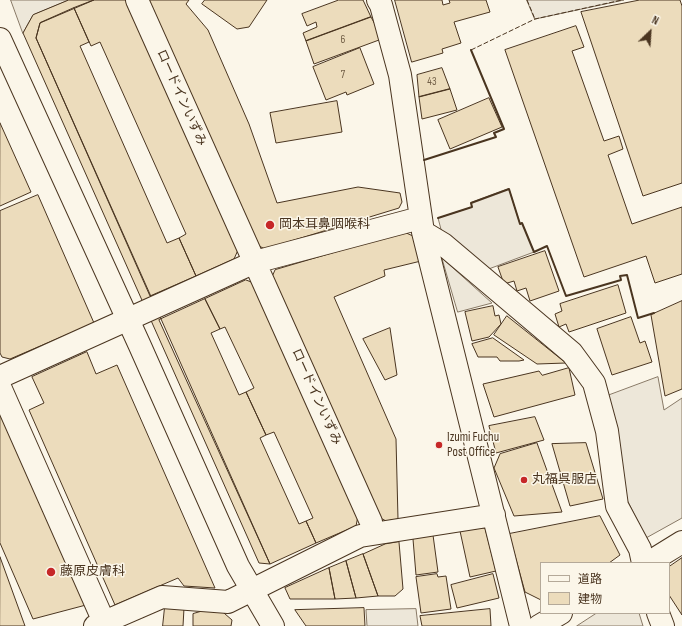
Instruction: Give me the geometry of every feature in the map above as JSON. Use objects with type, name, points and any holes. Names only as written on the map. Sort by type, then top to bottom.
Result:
[{"type":"street","name":"ロードインいずみ","points":[[137,0],[371,522],[372,534]]},
{"type":"street","points":[[378,0],[381,5],[400,75],[421,225],[521,626]]},
{"type":"street","points":[[0,39],[238,566],[251,591],[273,626]]},
{"type":"street","points":[[0,377],[255,262],[421,225]]},
{"type":"street","points":[[421,225],[572,353],[594,383],[607,431],[617,506],[640,549],[643,562]]},
{"type":"street","points":[[0,387],[99,624],[162,597],[228,602],[360,536],[494,515]]},
{"type":"street","points":[[650,562],[682,542]]},
{"type":"street","points":[[539,626],[559,614]]},
{"type":"street","points":[[658,614],[663,626]]},
{"type":"shaded area","points":[[11,0],[69,0],[33,15],[23,33]]},
{"type":"shaded area","points":[[527,0],[624,0],[535,19]]},
{"type":"shaded area","points":[[509,189],[520,224],[522,223],[534,252],[486,270],[442,233],[438,218],[472,207],[471,203]]},
{"type":"shaded area","points":[[442,258],[492,303],[458,312]]},
{"type":"shaded area","points":[[658,377],[664,410],[682,398],[682,518],[646,538],[624,494],[607,396]]},
{"type":"shaded area","points":[[416,609],[418,626],[367,626],[366,610]]},
{"type":"shaded area","points":[[595,614],[639,614],[643,626],[577,626]]},
{"type":"building","points":[[69,0],[94,0],[40,23],[36,38],[270,564],[259,563],[23,33],[33,15]]},
{"type":"building","points":[[94,0],[127,0],[238,250],[234,259],[196,276],[179,238],[186,234],[100,42],[91,46],[74,8]]},
{"type":"building","points":[[147,0],[189,0],[186,4],[208,30],[249,124],[277,203],[358,187],[400,193],[402,202],[399,208],[265,249],[259,246]]},
{"type":"building","points":[[205,0],[267,0],[249,27],[237,29],[202,4]]},
{"type":"building","points":[[339,0],[363,0],[371,17],[306,41],[303,33],[317,27],[316,22],[307,26],[302,14]]},
{"type":"building","points":[[395,0],[442,0],[443,5],[450,3],[449,0],[486,0],[490,12],[454,22],[461,43],[442,49],[443,53],[412,62]]},
{"type":"building","points":[[640,0],[680,0],[682,6],[682,183],[643,196],[581,12]]},
{"type":"building","points":[[74,8],[89,42],[80,46],[167,243],[179,238],[196,276],[150,296],[36,38],[40,23]]},
{"type":"building","points":[[371,17],[377,28],[379,40],[314,64],[306,41]]},
{"type":"building","points":[[576,26],[584,47],[572,51],[604,141],[619,136],[623,149],[608,155],[632,224],[682,207],[682,274],[655,283],[646,256],[584,277],[505,50]]},
{"type":"building","points":[[360,48],[374,84],[347,95],[346,92],[326,100],[313,67]]},
{"type":"building","points":[[442,68],[450,89],[419,97],[417,75]]},
{"type":"building","points":[[450,89],[457,110],[422,119],[419,97]]},
{"type":"building","points":[[489,98],[502,127],[450,149],[438,120]]},
{"type":"building","points":[[337,101],[342,132],[276,143],[270,113]]},
{"type":"building","points":[[0,123],[31,192],[0,206]]},
{"type":"building","points":[[38,195],[94,323],[10,359],[2,357],[0,353],[0,211]]},
{"type":"building","points":[[404,232],[413,236],[421,261],[384,270],[385,276],[334,297],[396,439],[398,519],[386,521],[377,516],[271,279],[275,270]]},
{"type":"building","points":[[545,251],[559,291],[530,301],[526,288],[517,291],[514,281],[504,284],[498,267]]},
{"type":"building","points":[[246,280],[254,283],[358,516],[356,526],[316,543],[306,521],[313,518],[274,432],[266,435],[246,392],[254,388],[225,327],[220,329],[205,299]]},
{"type":"building","points":[[618,285],[626,313],[569,332],[566,324],[559,327],[555,314],[562,311],[560,304]]},
{"type":"building","points":[[205,299],[220,329],[211,333],[239,395],[246,392],[266,435],[260,438],[299,524],[306,521],[316,543],[270,564],[159,320]]},
{"type":"building","points":[[682,301],[682,389],[665,396],[651,315]]},
{"type":"building","points":[[493,306],[495,316],[499,315],[501,324],[489,337],[472,341],[465,312]]},
{"type":"building","points":[[507,316],[566,363],[537,364],[494,335]]},
{"type":"building","points":[[631,317],[640,343],[645,341],[652,362],[612,375],[597,329]]},
{"type":"building","points":[[390,328],[397,375],[385,380],[363,339]]},
{"type":"building","points":[[493,338],[524,360],[500,361],[497,357],[478,357],[472,344]]},
{"type":"building","points":[[87,352],[96,374],[117,365],[215,588],[184,586],[178,578],[115,605],[29,410],[44,403],[32,377]]},
{"type":"building","points":[[569,368],[575,395],[494,417],[483,384],[539,371],[542,375]]},
{"type":"building","points":[[0,408],[86,605],[33,619],[0,543]]},
{"type":"building","points":[[535,417],[544,440],[496,453],[489,426]]},
{"type":"building","name":"丸福呉服店","points":[[537,443],[562,512],[514,516],[494,468],[500,454]]},
{"type":"building","points":[[586,443],[603,499],[570,506],[552,444]]},
{"type":"building","points":[[600,516],[620,555],[610,562],[540,562],[540,600],[525,592],[509,534]]},
{"type":"building","points":[[485,528],[496,571],[470,577],[460,531]]},
{"type":"building","points":[[433,535],[438,572],[416,575],[413,539]]},
{"type":"building","points":[[399,542],[403,589],[395,596],[378,596],[363,554],[385,544]]},
{"type":"building","points":[[363,554],[378,596],[356,598],[346,561]]},
{"type":"building","points":[[0,557],[25,626],[0,626]]},
{"type":"building","points":[[682,558],[682,615],[670,597],[670,566]]},
{"type":"building","points":[[346,561],[356,598],[335,599],[329,568]]},
{"type":"building","points":[[329,568],[335,599],[290,599],[285,588]]},
{"type":"building","points":[[437,574],[438,577],[446,576],[451,609],[421,613],[416,577]]},
{"type":"building","points":[[493,574],[499,598],[457,608],[451,585]]},
{"type":"building","points":[[165,607],[184,608],[183,626],[163,626]]},
{"type":"building","points":[[217,607],[232,620],[231,626],[193,626],[193,614]]},
{"type":"building","points":[[364,608],[365,626],[306,626],[295,610]]},
{"type":"building","points":[[490,609],[491,626],[422,626],[420,616]]},
{"type":"fence","points":[[527,0],[535,19]]},
{"type":"fence","points":[[471,50],[535,19],[622,0]]},
{"type":"wall","points":[[424,160],[496,137],[494,133],[504,129],[471,50]]},
{"type":"wall","points":[[438,218],[472,207],[471,203],[509,189],[520,224],[522,223],[534,252],[547,246],[566,296],[621,280],[620,276],[627,275],[638,318],[654,313]]},
{"type":"place","name":"岡本耳鼻咽喉科","points":[[270,225]]},
{"type":"place","name":"Izumi Fuchu Post Office","points":[[439,445]]},
{"type":"place","name":"丸福呉服店","points":[[524,480]]},
{"type":"place","name":"藤原皮膚科","points":[[51,572]]}]
